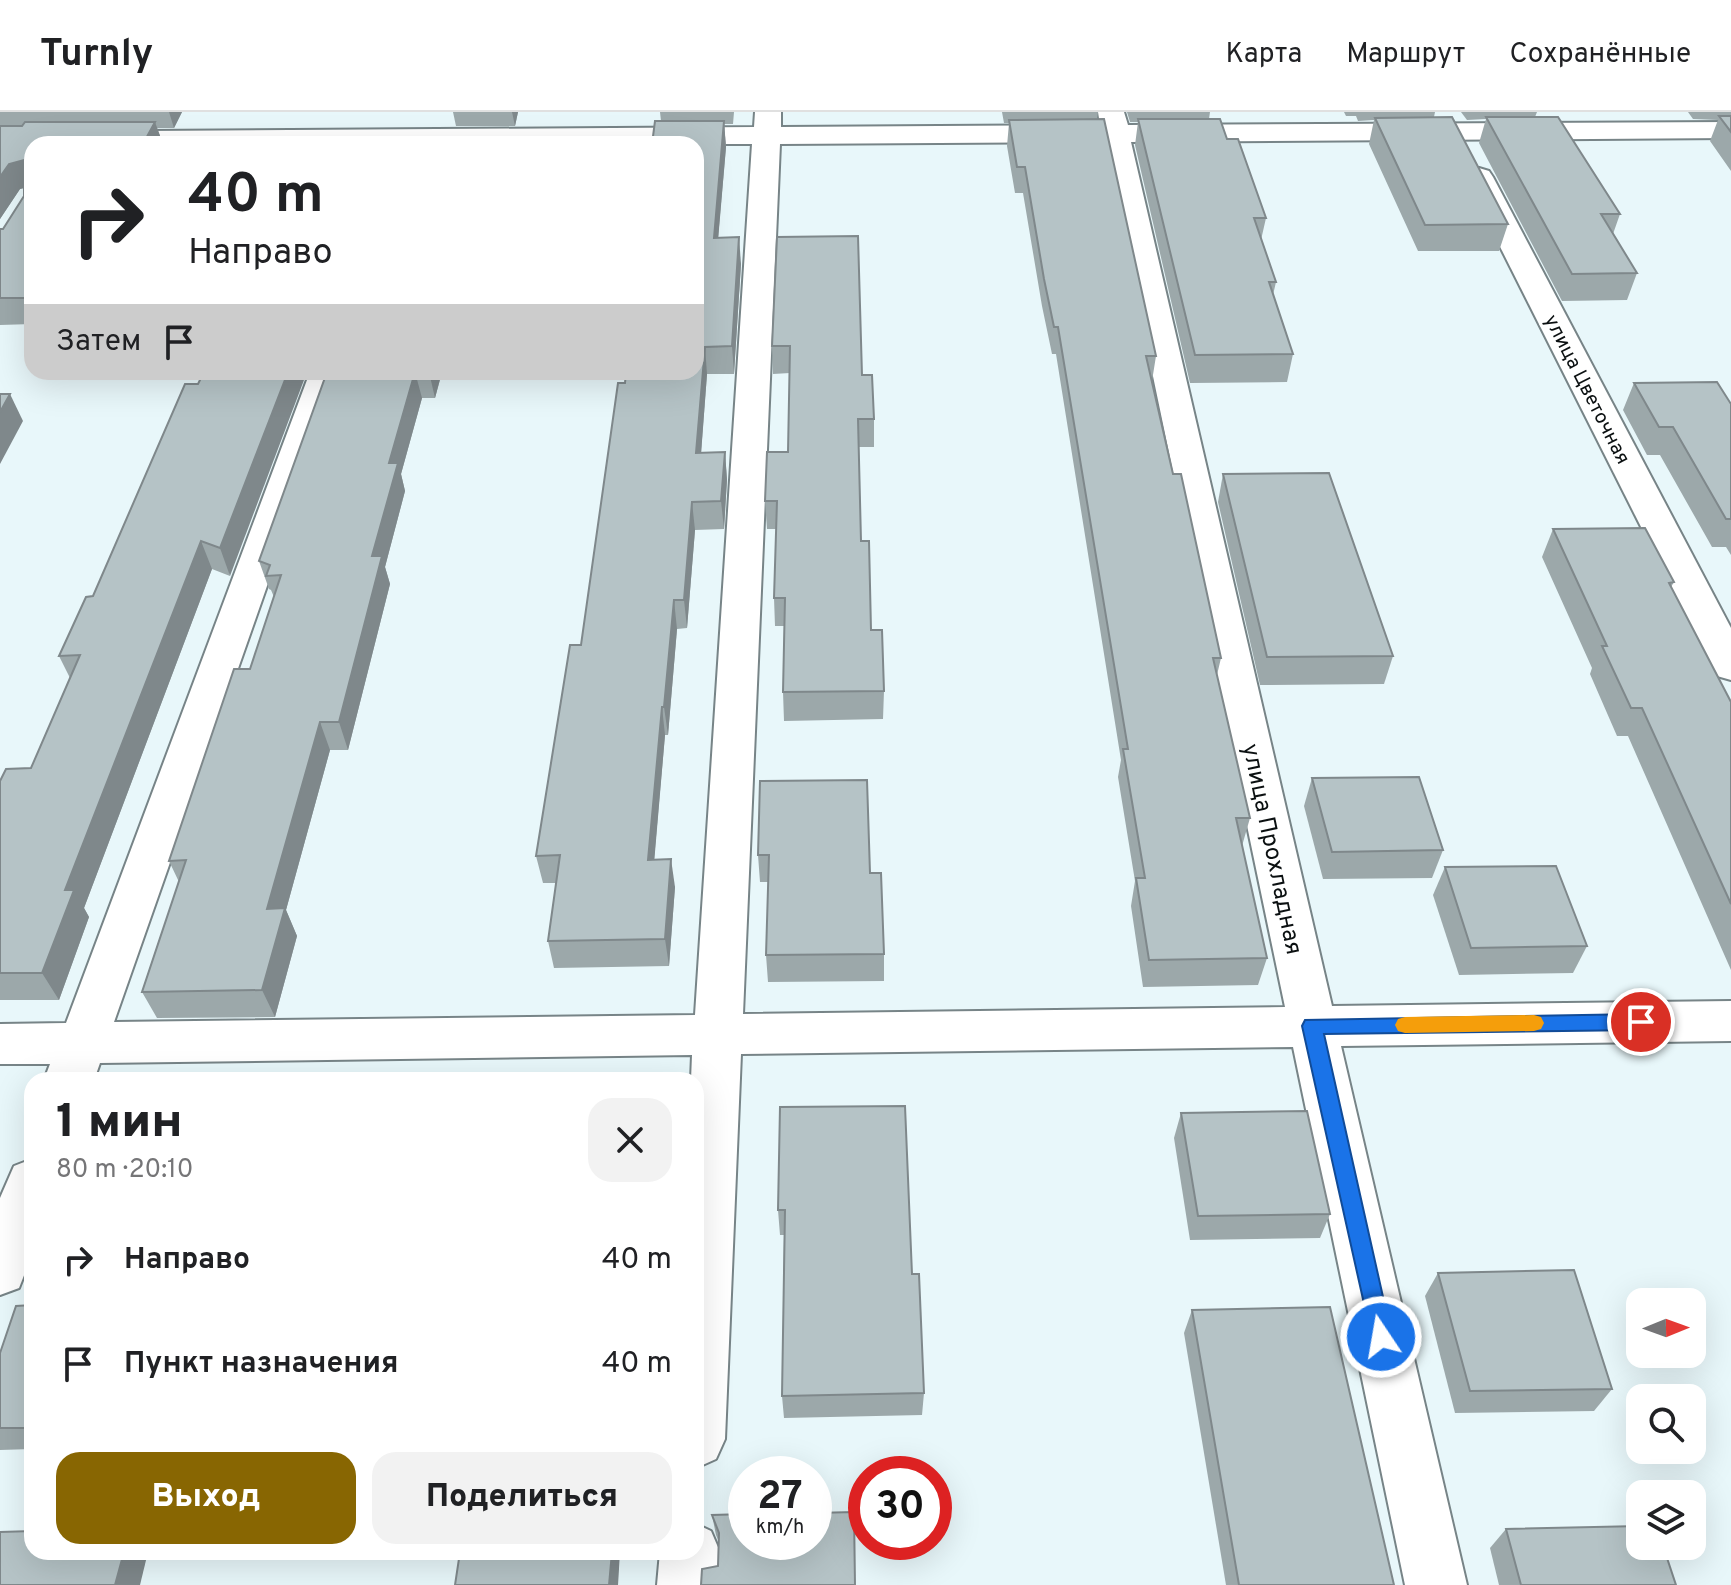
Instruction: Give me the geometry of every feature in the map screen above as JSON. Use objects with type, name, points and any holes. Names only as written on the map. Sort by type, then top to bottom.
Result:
[{"type":"street","points":[[71,136],[87,112]]},
{"type":"street","points":[[412,136],[421,112]]},
{"type":"street","points":[[515,136],[768,124],[1451,122],[1731,130]]},
{"type":"street","name":"улица Цветочная","points":[[1451,122],[1731,666]]},
{"type":"street","name":"улица Прохладная","points":[[1113,123],[1436,1585]]},
{"type":"street","points":[[704,1292],[768,124]]},
{"type":"street","points":[[0,140],[24,141]]},
{"type":"street","points":[[76,1061],[323,380]]},
{"type":"street","points":[[0,1044],[76,1061],[718,1034],[1731,1021]]},
{"type":"street","points":[[0,1270],[24,1204]]},
{"type":"street","points":[[688,1585],[690,1560]]},
{"type":"building","points":[[1719,116],[1731,116],[1731,132]]},
{"type":"building","points":[[1452,117],[1508,224],[1425,225],[1375,118]]},
{"type":"building","points":[[1486,117],[1558,117],[1620,214],[1601,214],[1637,273],[1572,274]]},
{"type":"building","points":[[1104,119],[1156,356],[1146,356],[1173,474],[1181,474],[1221,658],[1213,658],[1250,818],[1236,818],[1267,958],[1149,960],[1136,878],[1145,878],[1123,749],[1128,749],[1058,327],[1054,327],[1044,279],[1025,167],[1017,167],[1009,120]]},
{"type":"building","points":[[1138,119],[1220,119],[1227,139],[1238,139],[1266,218],[1254,218],[1276,282],[1269,282],[1293,354],[1195,355]]},
{"type":"building","points":[[655,121],[724,121],[714,238],[739,237],[732,346],[705,347],[704,359],[704,136],[653,136]]},
{"type":"building","points":[[25,122],[155,122],[147,136],[24,136],[24,160],[9,164],[0,177],[0,126],[22,126]]},
{"type":"building","points":[[24,196],[24,298],[0,298],[0,229],[3,229]]},
{"type":"building","points":[[858,236],[862,375],[872,375],[874,419],[858,419],[861,541],[869,541],[871,630],[882,630],[884,691],[783,692],[785,598],[774,598],[777,501],[765,501],[767,452],[788,452],[790,346],[772,346],[777,237]]},
{"type":"building","points":[[200,380],[285,380],[220,548],[201,541],[65,890],[74,890],[42,973],[0,973],[0,781],[6,769],[31,768],[80,655],[59,656],[86,597],[93,596],[185,384],[198,384]]},
{"type":"building","points":[[324,380],[413,380],[389,463],[398,463],[372,556],[382,556],[339,722],[320,722],[267,909],[285,908],[262,990],[142,992],[186,860],[169,861],[234,669],[250,669],[281,575],[266,576],[270,565],[259,561]]},
{"type":"building","points":[[625,380],[702,380],[696,453],[725,452],[721,501],[692,502],[684,600],[674,600],[648,860],[671,859],[665,939],[548,941],[560,855],[536,856],[570,645],[581,645],[618,383],[625,383]]},
{"type":"building","points":[[1717,382],[1731,404],[1731,519],[1726,519],[1673,427],[1659,427],[1634,383]]},
{"type":"building","points":[[0,394],[10,394],[0,412]]},
{"type":"building","points":[[1329,473],[1393,656],[1267,657],[1223,474]]},
{"type":"building","points":[[1645,528],[1674,582],[1669,583],[1731,702],[1731,904],[1642,708],[1631,708],[1602,646],[1607,646],[1553,529]]},
{"type":"building","points":[[1419,777],[1443,850],[1332,852],[1312,778]]},
{"type":"building","points":[[867,780],[870,873],[881,873],[884,954],[766,955],[769,855],[758,855],[760,781]]},
{"type":"building","points":[[1556,866],[1587,946],[1471,948],[1445,867]]},
{"type":"building","points":[[905,1106],[912,1274],[919,1274],[924,1393],[782,1396],[785,1210],[778,1210],[780,1107]]},
{"type":"building","points":[[1307,1111],[1330,1214],[1198,1216],[1181,1113]]},
{"type":"building","points":[[1574,1270],[1612,1389],[1470,1391],[1438,1273]]},
{"type":"building","points":[[16,1306],[24,1306],[24,1428],[0,1428],[0,1353]]},
{"type":"building","points":[[1330,1307],[1394,1585],[1239,1585],[1192,1310]]},
{"type":"building","points":[[848,1512],[848,1560],[855,1560],[855,1585],[701,1585],[702,1569],[718,1566],[719,1533],[712,1515],[728,1515],[728,1560],[832,1560],[832,1513]]},
{"type":"building","points":[[1626,1526],[1626,1560],[1668,1560],[1676,1585],[1521,1585],[1506,1529]]},
{"type":"building","points":[[24,1531],[24,1560],[122,1560],[115,1585],[0,1585],[0,1532]]},
{"type":"building","points":[[459,1560],[611,1560],[609,1585],[455,1585]]},
{"type":"slow traffic","points":[[1405,1025],[1534,1023]]},
{"type":"route","points":[[1381,1337],[1312,1026],[1641,1022]]}]
